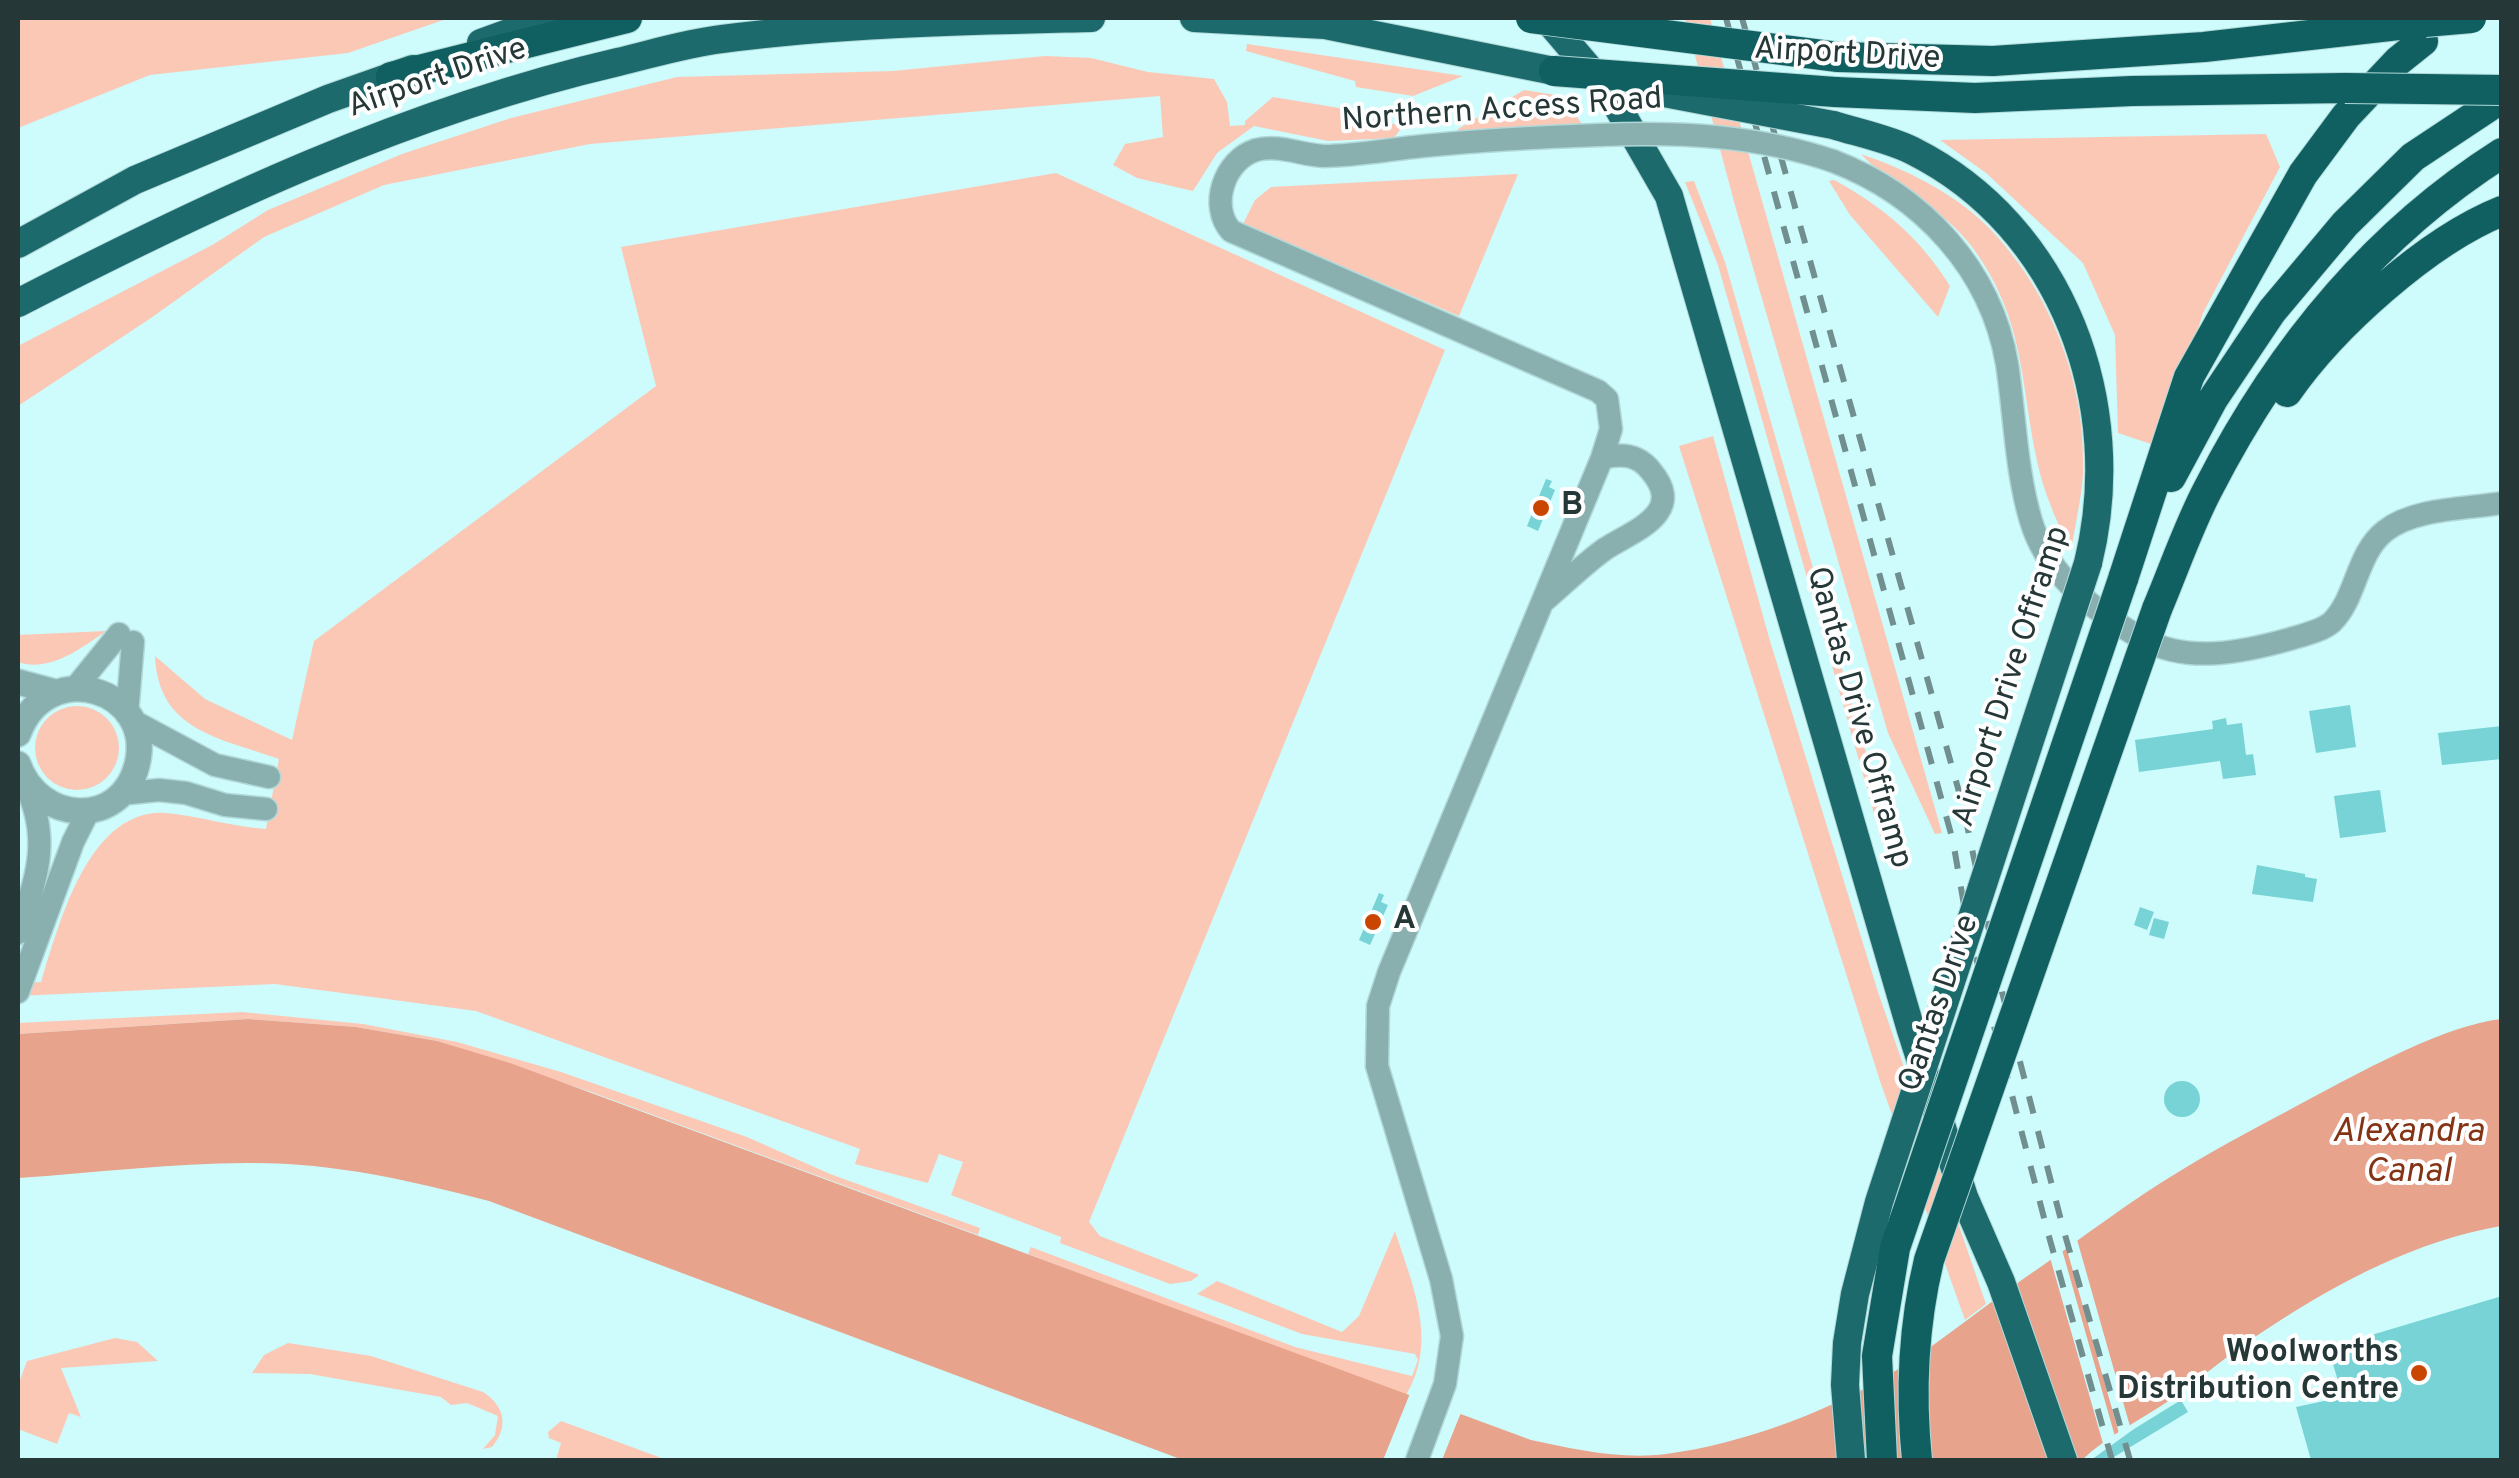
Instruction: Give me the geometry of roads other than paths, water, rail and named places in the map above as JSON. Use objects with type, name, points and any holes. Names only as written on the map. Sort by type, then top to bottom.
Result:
[{"type":"highway","points":[[391,77],[550,18]]},
{"type":"highway","name":"Airport Drive","points":[[18,244],[135,180],[328,99],[391,77],[627,18]]},
{"type":"highway","name":"Airport Drive","points":[[18,303],[130,245],[372,136],[556,77],[719,39],[880,25],[1091,18]]},
{"type":"highway","name":"Airport Drive","points":[[1194,18],[1325,25],[1554,72],[1836,92],[1975,98],[2345,88],[2502,94]]},
{"type":"highway","name":"Airport Drive","points":[[1531,18],[1838,57],[1992,61],[2204,47]]},
{"type":"highway","name":"Qantas Drive Offramp","points":[[1546,18],[1610,92],[1668,196],[1910,1030],[1964,1197],[2001,1282],[2063,1460]]},
{"type":"highway","points":[[2204,47],[2337,18]]},
{"type":"highway","points":[[2204,47],[2424,32],[2471,18]]},
{"type":"highway","points":[[2123,579],[2189,377],[2303,174],[2346,116],[2424,32]]},
{"type":"highway","name":"Airport Drive Offramp","points":[[1554,72],[1833,125],[1911,150],[1960,180],[2009,223],[2049,278],[2079,341],[2101,468],[2099,520],[1865,1257],[1848,1342],[1845,1385],[1850,1460]]},
{"type":"highway","points":[[2123,579],[2214,399],[2272,311],[2345,224],[2413,156],[2502,94]]},
{"type":"highway","points":[[1917,1460],[1913,1351],[1917,1310],[1929,1260],[2156,609],[2208,490],[2267,388],[2306,331],[2383,245],[2453,184],[2502,153]]},
{"type":"highway","points":[[2156,609],[2229,477],[2306,365],[2374,297],[2421,259],[2502,210]]},
{"type":"highway","name":"Qantas Drive","points":[[1882,1460],[1877,1356],[1895,1248],[2123,579]]},
{"type":"street","name":"Northern Access Road","points":[[1417,1460],[1451,1355],[1450,1314],[1379,1077],[1378,1006],[1611,429],[1606,399],[1598,391],[1231,231],[1220,212],[1229,170],[1253,151],[1279,148],[1322,156],[1513,137],[1671,132],[1769,143],[1860,172],[1919,209],[1946,236],[1975,276],[1994,317],[2006,359],[2031,523],[2058,571],[2088,602],[2121,627],[2159,648],[2203,653],[2243,651],[2310,633],[2332,622],[2368,548],[2385,531],[2404,519],[2502,504]]},
{"type":"street","points":[[1538,605],[1606,549],[1644,528],[1657,514],[1661,494],[1650,468],[1625,455],[1602,458]]},
{"type":"street","points":[[18,734],[35,703],[66,689],[126,638],[130,718],[139,747],[131,780],[120,794]]},
{"type":"street","points":[[18,682],[106,696],[130,718],[215,765],[269,777]]},
{"type":"street","points":[[20,772],[36,796],[54,807],[89,810],[120,794],[159,790],[224,805],[266,809]]},
{"type":"street","points":[[18,932],[39,860],[40,819],[20,772]]},
{"type":"street","points":[[21,984],[68,854],[89,810]]},
{"type":"water","name":"Alexandra Canal","points":[[248,1019],[356,1027],[437,1041],[510,1063],[1531,1440],[1615,1455],[1666,1454],[1726,1442],[1787,1423],[1846,1398],[1900,1368],[2127,1205],[2214,1151],[2408,1049],[2457,1030],[2501,1019],[2501,1226],[2410,1252],[2324,1294],[2257,1335],[2082,1460],[1183,1460],[459,1193],[369,1174],[278,1163],[190,1165],[18,1178],[18,1034]]},
{"type":"railway","points":[[1726,18],[1953,841],[1967,923],[2112,1460]]},
{"type":"railway","points":[[1742,18],[1963,806],[2002,992],[2063,1228],[2130,1460]]},
{"type":"place","name":"B","points":[[1541,508]]},
{"type":"place","name":"A","points":[[1373,922]]},
{"type":"place","name":"Woolworths Distribution Centre","points":[[2419,1373]]}]
